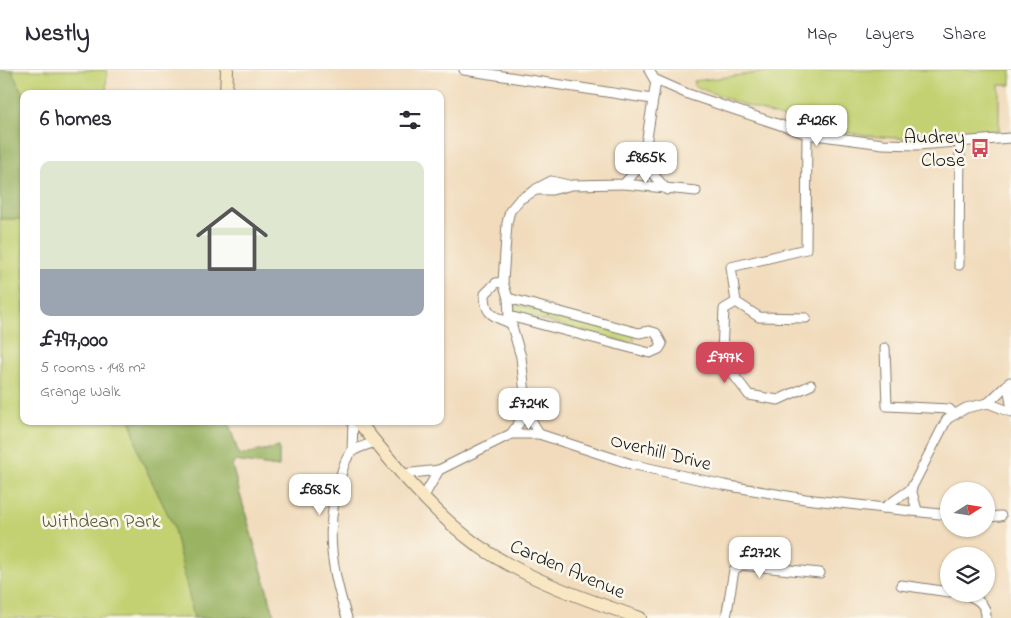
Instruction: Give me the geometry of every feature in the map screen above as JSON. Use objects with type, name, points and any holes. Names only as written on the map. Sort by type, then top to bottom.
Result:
[{"type":"street","points":[[226,90],[227,70]]},
{"type":"street","points":[[464,70],[652,99]]},
{"type":"street","points":[[649,70],[656,81],[688,94],[807,134],[883,144],[960,142],[1011,138]]},
{"type":"street","points":[[624,184],[643,163],[656,81]]},
{"type":"street","points":[[806,318],[759,317],[736,302],[730,267],[806,249],[807,134]]},
{"type":"street","points":[[959,265],[960,142]]},
{"type":"street","points":[[643,163],[667,190]]},
{"type":"street","points":[[539,434],[527,412],[521,357],[503,282],[507,222],[510,211],[520,199],[551,181],[572,185],[624,184],[667,190],[696,191]]},
{"type":"street","points":[[503,282],[496,283],[486,294],[485,307],[492,316],[543,324],[650,353],[659,349],[662,344],[656,333],[649,331],[639,333],[508,298]]},
{"type":"street","points":[[736,302],[724,309],[722,352],[733,374],[748,395],[778,400],[811,385]]},
{"type":"street","points":[[543,324],[546,308]]},
{"type":"street","points":[[636,349],[639,333]]},
{"type":"street","points":[[885,348],[887,406],[949,409],[954,414]]},
{"type":"street","points":[[884,508],[911,489],[947,419],[954,414],[988,402],[1009,382]]},
{"type":"street","points":[[1009,382],[1011,404]]},
{"type":"street","points":[[988,402],[1011,412]]},
{"type":"street","points":[[511,434],[527,412]]},
{"type":"street","points":[[347,618],[338,590],[330,540],[333,498],[344,466],[352,452],[353,425]]},
{"type":"street","name":"Carden Avenue","points":[[361,425],[403,474],[456,528],[501,561],[542,582],[640,618]]},
{"type":"street","name":"Overhill Drive","points":[[403,474],[439,470],[511,434],[539,434],[631,464],[724,485],[805,499],[940,514]]},
{"type":"street","points":[[352,452],[374,442]]},
{"type":"street","points":[[424,496],[439,470]]},
{"type":"street","points":[[911,489],[917,510]]},
{"type":"street","points":[[995,516],[1001,516]]},
{"type":"street","points":[[726,618],[734,570],[741,565],[820,572]]},
{"type":"street","points":[[901,585],[940,591]]},
{"type":"street","points":[[981,602],[986,618]]},
{"type":"green space","name":"Withdean Park","points":[[0,70],[107,70],[106,90],[20,90],[20,425],[229,425],[239,455],[279,447],[279,467],[235,461],[232,466],[275,618],[0,618]]},
{"type":"green space","points":[[0,70],[12,70],[21,90],[20,219],[0,219]]},
{"type":"green space","points":[[782,70],[1011,70],[1011,85],[999,85],[999,131],[910,138],[857,134],[809,125],[762,111],[694,86],[694,81]]},
{"type":"green space","points":[[516,304],[633,335],[635,340],[631,344],[516,313],[513,311]]},
{"type":"green space","points":[[132,425],[229,425],[239,455],[279,447],[279,467],[235,461],[232,466],[275,618],[194,618],[173,525],[139,455]]},
{"type":"place","name":"Audrey Close","points":[[980,148]]}]
